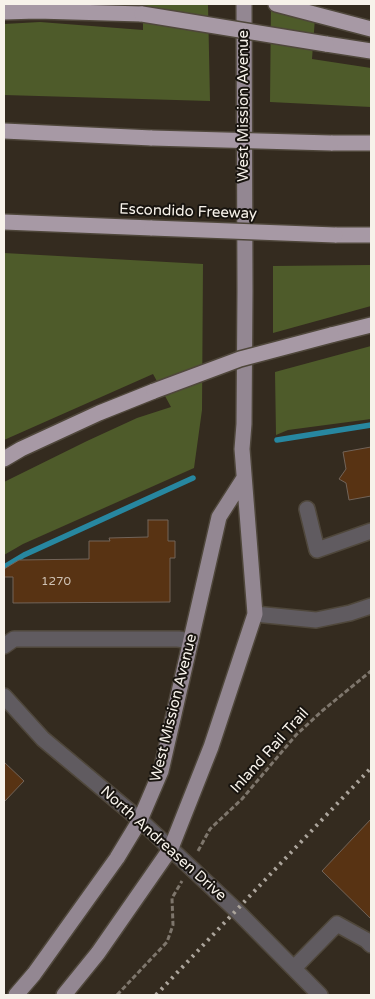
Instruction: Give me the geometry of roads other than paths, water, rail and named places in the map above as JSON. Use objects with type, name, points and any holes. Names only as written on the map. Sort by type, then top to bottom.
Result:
[{"type":"highway","points":[[276,4],[371,29]]},
{"type":"highway","points":[[4,12],[142,14],[371,51]]},
{"type":"highway","points":[[4,131],[152,138],[371,143]]},
{"type":"highway","name":"Escondido Freeway","points":[[4,222],[371,235]]},
{"type":"highway","points":[[4,459],[21,449],[99,413],[240,359],[371,326]]},
{"type":"main road","name":"West Mission Avenue","points":[[64,995],[98,953],[171,848],[211,747],[255,614],[242,449],[244,424],[245,292],[244,4]]},
{"type":"main road","name":"West Mission Avenue","points":[[16,995],[34,974],[117,858],[140,820],[161,771],[220,517],[244,478]]},
{"type":"street","points":[[307,509],[317,550],[371,531]]},
{"type":"street","points":[[255,614],[316,620],[350,613],[371,606]]},
{"type":"street","points":[[4,646],[14,639],[178,639],[191,641]]},
{"type":"street","name":"North Andreasen Drive","points":[[4,696],[42,739],[171,848],[237,911],[320,995]]},
{"type":"street","points":[[294,968],[337,924],[366,940],[371,945]]},
{"type":"waterway","points":[[277,440],[371,425]]},
{"type":"waterway","points":[[4,567],[24,555],[193,478]]},
{"type":"railway","points":[[156,995],[371,768]]}]
